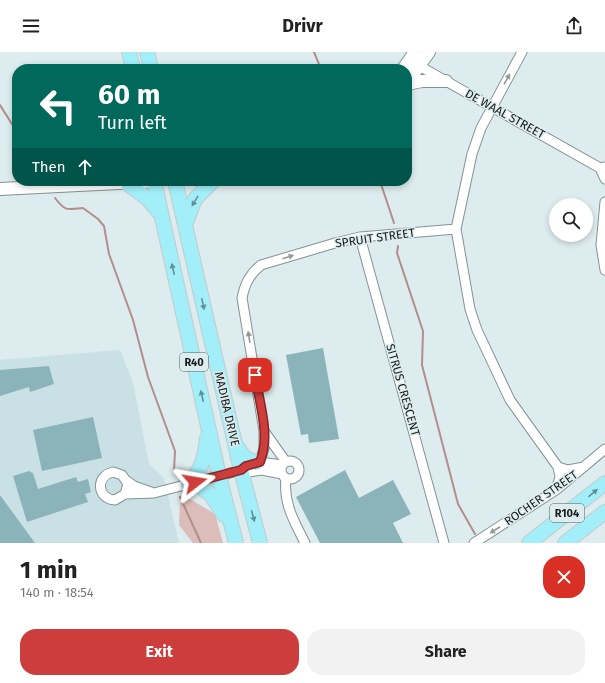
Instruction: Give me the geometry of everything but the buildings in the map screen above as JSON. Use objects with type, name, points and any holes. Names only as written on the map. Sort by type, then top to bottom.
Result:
[{"type":"main road","points":[[129,52],[132,64]]},
{"type":"main road","points":[[147,52],[150,64]]},
{"type":"main road","points":[[412,62],[429,52]]},
{"type":"main road","points":[[412,83],[422,81],[446,82]]},
{"type":"main road","points":[[0,188],[49,186]]},
{"type":"main road","points":[[127,186],[149,200],[161,215]]},
{"type":"main road","name":"MADIBA DRIVE","points":[[155,186],[219,476],[235,537]]},
{"type":"main road","name":"MADIBA DRIVE","points":[[176,186],[241,470],[260,543]]},
{"type":"main road","points":[[184,225],[195,199],[208,186]]},
{"type":"main road","points":[[209,426],[203,463],[192,483],[212,495],[235,537]]},
{"type":"main road","points":[[236,445],[244,457],[258,465],[246,488]]},
{"type":"main road","name":"R104","points":[[529,543],[605,482]]},
{"type":"main road","name":"R104","points":[[565,543],[605,512]]},
{"type":"street","points":[[522,52],[481,128],[472,154],[456,229],[470,309],[477,330],[510,400],[558,467],[560,477],[556,490]]},
{"type":"street","name":"DE WAAL STREET","points":[[412,62],[602,168],[605,178]]},
{"type":"street","points":[[605,202],[601,245],[605,270]]},
{"type":"street","name":"SPRUIT STREET","points":[[264,431],[242,298],[244,286],[252,272],[261,264],[335,242],[360,237],[456,229]]},
{"type":"street","name":"SITRUS CRESCENT","points":[[360,237],[444,543]]},
{"type":"street","points":[[125,494],[152,493],[241,470],[248,472],[258,465],[264,448],[264,431]]},
{"type":"street","points":[[264,431],[284,467],[285,496],[288,509],[306,543]]},
{"type":"street","name":"ROCHER STREET","points":[[474,543],[556,490],[605,450]]},
{"type":"street","points":[[258,465],[284,467]]},
{"type":"street","points":[[558,467],[568,470],[587,466]]},
{"type":"street","points":[[127,481],[128,488],[125,494],[119,499],[109,499],[101,492],[100,484],[103,477],[113,472],[122,475],[134,486],[152,493]]},
{"type":"shaded area","points":[[120,350],[133,383],[149,464],[164,478],[179,543],[0,543],[0,360]]},
{"type":"shaded area","points":[[190,499],[215,514],[223,543],[193,543],[179,525],[180,502]]},
{"type":"waterway","points":[[314,52],[319,64]]},
{"type":"waterway","points":[[0,105],[12,124]]},
{"type":"waterway","points":[[382,186],[394,223]]},
{"type":"waterway","points":[[55,198],[66,209],[83,208],[98,219],[104,226],[109,254],[133,320],[148,377],[175,451],[174,471]]},
{"type":"waterway","points":[[398,246],[397,253],[423,331],[422,365],[458,504],[475,534]]},
{"type":"waterway","points":[[180,497],[201,543]]},
{"type":"route","points":[[195,482],[241,470],[246,466],[260,462],[264,448],[264,431],[255,375]]}]
